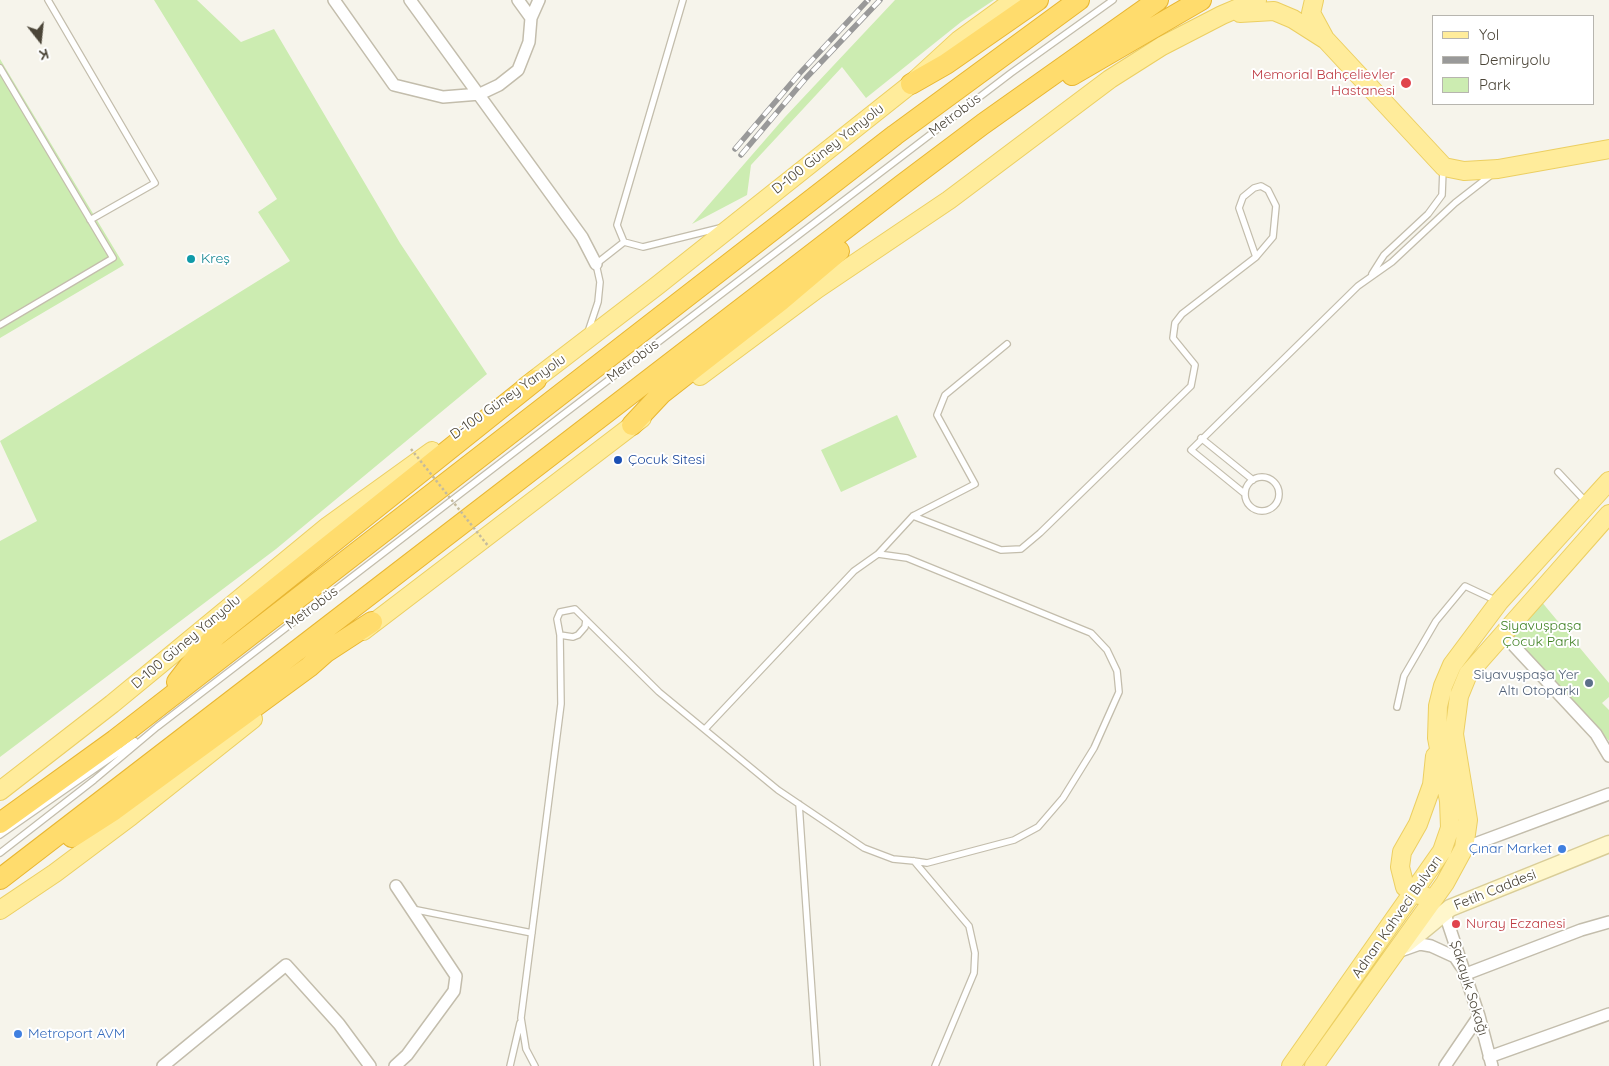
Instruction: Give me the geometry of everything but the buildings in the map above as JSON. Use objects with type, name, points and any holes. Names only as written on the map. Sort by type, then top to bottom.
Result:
[{"type":"highway","points":[[911,84],[946,64],[1038,0]]},
{"type":"highway","points":[[0,823],[115,740],[436,492],[725,265],[964,84],[1079,0]]},
{"type":"highway","points":[[0,880],[119,786],[247,691],[902,185],[983,124],[1158,0]]},
{"type":"highway","points":[[983,124],[1057,84],[1201,0]]},
{"type":"highway","points":[[632,424],[662,393],[773,306],[851,241],[872,222],[902,185]]},
{"type":"highway","points":[[166,699],[183,672],[217,636],[536,380]]},
{"type":"highway","points":[[30,857],[50,850],[79,834],[309,667],[326,652],[372,622]]},
{"type":"main road","name":"D-100 Güney Yanyolu","points":[[0,791],[112,704],[328,526],[481,416],[536,380],[911,84],[959,40],[1014,0]]},
{"type":"main road","points":[[0,910],[55,873],[131,816],[337,654],[372,622],[632,424],[817,289],[949,200],[1110,79],[1162,46],[1222,15],[1257,0]]},
{"type":"main road","points":[[1314,0],[1311,13],[1326,40],[1444,167],[1464,171],[1498,169],[1609,149]]},
{"type":"main road","points":[[1222,15],[1274,11],[1293,19],[1326,40]]},
{"type":"main road","points":[[1577,155],[1596,154],[1609,157]]},
{"type":"main road","name":"Adnan Kahveci Bulvarı","points":[[1291,1066],[1414,894],[1442,851],[1450,828],[1449,801],[1437,738],[1438,706],[1443,686],[1452,665],[1499,602],[1609,481]]},
{"type":"main road","name":"Adnan Kahveci Bulvarı","points":[[1314,1066],[1445,883],[1464,848],[1468,820],[1466,795],[1456,752],[1455,715],[1468,674],[1502,633],[1606,523]]},
{"type":"main road","points":[[1437,738],[1432,785],[1418,824],[1402,852],[1400,867],[1405,887],[1414,894],[1428,896],[1435,893],[1445,883]]},
{"type":"street","points":[[334,0],[394,86],[443,96],[480,94],[498,85],[518,70],[529,42],[531,18],[539,0]]},
{"type":"street","points":[[410,0],[582,237],[596,264]]},
{"type":"street","points":[[518,0],[531,18]]},
{"type":"street","points":[[1502,633],[1596,734],[1609,756]]},
{"type":"street","points":[[1464,848],[1609,794]]},
{"type":"street","name":"Fetih Caddesi","points":[[1392,956],[1447,909],[1609,844]]},
{"type":"street","points":[[1445,883],[1437,898],[1447,909]]},
{"type":"street","points":[[395,1066],[407,1055],[454,991],[456,976],[396,886]]},
{"type":"street","name":"Şakayık Sokağı","points":[[1447,909],[1479,1016],[1490,1062]]},
{"type":"street","points":[[1392,956],[1420,944],[1431,946],[1454,957],[1466,974],[1581,930],[1609,922]]},
{"type":"street","points":[[163,1066],[286,965],[334,1017],[370,1066]]},
{"type":"street","points":[[1490,1062],[1609,1014]]},
{"type":"street","points":[[1445,1066],[1479,1016]]},
{"type":"lane","points":[[48,0],[155,183],[90,220]]},
{"type":"lane","points":[[624,242],[617,224],[684,0]]},
{"type":"lane","name":"Metrobüs","points":[[0,853],[94,780],[157,727],[1011,73],[1114,0]]},
{"type":"lane","points":[[0,68],[112,258],[0,325]]},
{"type":"lane","points":[[1369,278],[1384,255],[1428,214],[1442,196],[1444,167]]},
{"type":"lane","points":[[1245,494],[1191,450],[1201,438],[1369,278],[1392,262],[1455,203],[1498,169]]},
{"type":"lane","points":[[914,516],[1001,550],[1020,549],[1040,533],[1191,386],[1195,365],[1173,338],[1175,323],[1182,314],[1256,257],[1273,237],[1276,206],[1268,190],[1262,186],[1254,188],[1243,197],[1238,208],[1256,257]]},
{"type":"lane","points":[[624,242],[643,247],[732,225]]},
{"type":"lane","points":[[584,341],[598,302],[600,282],[596,264],[624,242]]},
{"type":"lane","points":[[705,729],[854,571],[878,554],[914,516],[975,484],[937,415],[945,395],[1007,344]]},
{"type":"lane","points":[[1201,438],[1253,480]]},
{"type":"lane","points":[[1558,472],[1589,504]]},
{"type":"lane","points":[[1264,478],[1274,482],[1278,492],[1276,503],[1268,510],[1257,510],[1248,504],[1245,494],[1246,488],[1253,480],[1264,478]]},
{"type":"lane","points":[[510,1066],[521,1018],[561,704],[560,635],[557,619],[560,612],[574,609],[659,692],[799,804],[864,848],[893,859],[927,863],[1014,840],[1038,827],[1063,798],[1094,748],[1119,692],[1117,671],[1107,650],[1091,633],[907,558],[878,554]]},
{"type":"lane","points":[[1397,707],[1404,676],[1436,621],[1465,586],[1499,602]]},
{"type":"lane","points":[[560,635],[573,637],[578,635],[585,627],[586,620]]},
{"type":"lane","name":"Metrobüs","points":[[0,836],[88,772],[157,727]]},
{"type":"lane","points":[[799,804],[817,1066]]},
{"type":"lane","points":[[914,861],[969,926],[974,953],[974,973],[935,1066]]},
{"type":"lane","points":[[411,908],[532,933]]},
{"type":"lane","points":[[521,1018],[526,1049],[535,1066]]},
{"type":"path","points":[[411,449],[489,547]]},
{"type":"green space","points":[[154,0],[197,0],[241,42],[274,29],[400,243],[487,374],[276,549],[0,757],[0,541],[37,521],[0,441],[290,261],[258,212],[277,199]]},
{"type":"green space","points":[[895,0],[994,0],[961,22],[866,98],[842,67],[751,165],[747,195],[692,224],[785,117]]},
{"type":"green space","points":[[0,59],[124,265],[0,338]]},
{"type":"green space","points":[[897,415],[917,457],[841,492],[821,450]]},
{"type":"green space","name":"Siyavuşpaşa Çocuk Parkı","points":[[1541,601],[1609,683],[1609,697],[1602,703],[1609,710],[1609,741],[1508,632]]},
{"type":"railway","points":[[735,149],[800,73],[868,0]]},
{"type":"railway","points":[[741,155],[806,78],[880,0]]},
{"type":"place","name":"Memorial Bahçelievler Hastanesi","points":[[1406,83]]},
{"type":"place","name":"Kreş","points":[[191,259]]},
{"type":"place","name":"Çocuk Sitesi","points":[[618,460]]},
{"type":"place","name":"Siyavuşpaşa Yer Altı Otoparkı","points":[[1589,683]]},
{"type":"place","name":"Çınar Market","points":[[1562,849]]},
{"type":"place","name":"Nuray Eczanesi","points":[[1456,924]]},
{"type":"place","name":"Metroport AVM","points":[[18,1034]]}]
